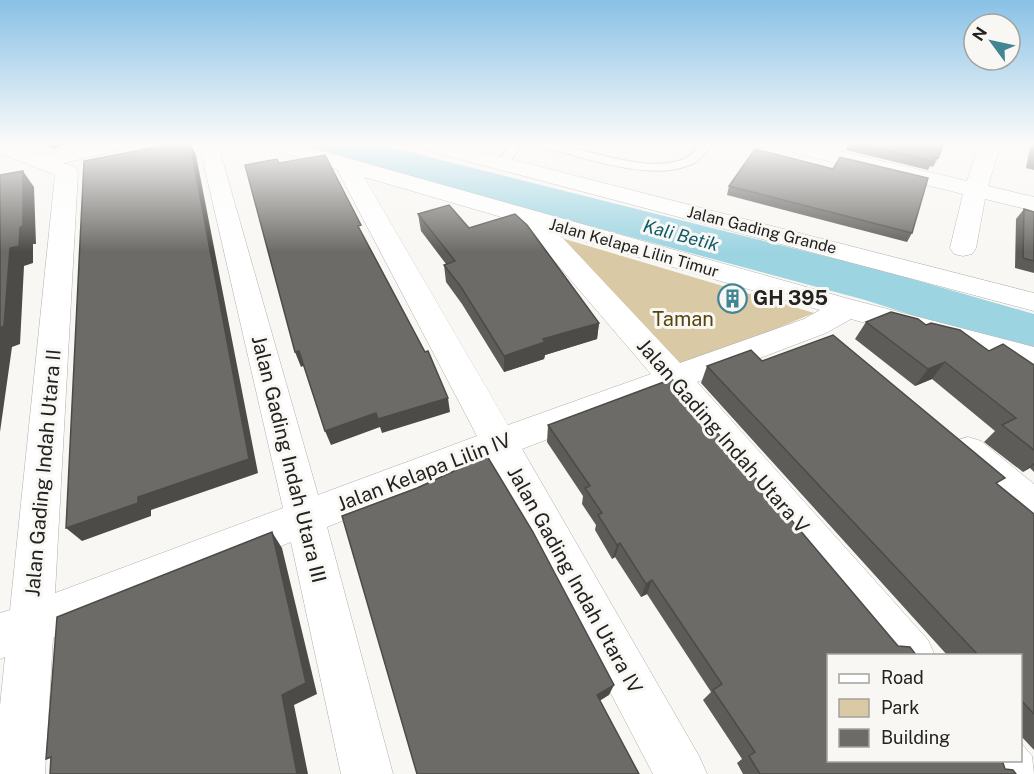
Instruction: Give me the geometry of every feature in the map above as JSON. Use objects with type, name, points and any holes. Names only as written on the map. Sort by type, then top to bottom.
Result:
[{"type":"street","points":[[22,181],[26,179]]},
{"type":"street","name":"Jalan Gading Indah Utara II","points":[[19,774],[16,630],[51,179]]},
{"type":"street","name":"Jalan Gading Indah Utara III","points":[[211,179],[305,518],[367,774]]},
{"type":"street","name":"Jalan Gading Indah Utara IV","points":[[354,179],[681,774]]},
{"type":"street","name":"Jalan Kelapa Lilin Timur","points":[[395,179],[848,308],[1034,358]]},
{"type":"street","name":"Jalan Gading Grande","points":[[560,179],[1034,302]]},
{"type":"street","points":[[931,179],[1034,204]]},
{"type":"street","points":[[963,248],[979,179]]},
{"type":"street","name":"Jalan Gading Indah Utara V","points":[[531,218],[675,379],[910,654]]},
{"type":"street","points":[[951,279],[953,251],[963,248]]},
{"type":"street","points":[[963,248],[974,257],[977,265],[977,286]]},
{"type":"street","name":"Jalan Kelapa Lilin IV","points":[[16,630],[499,443],[675,379],[829,337],[848,308]]},
{"type":"street","points":[[943,431],[1034,507]]},
{"type":"street","points":[[1004,762],[1014,774]]},
{"type":"green space","name":"Taman","points":[[558,237],[814,313],[671,372]]},
{"type":"building","points":[[0,179],[23,179],[23,226],[20,227],[19,246],[10,248],[4,326],[0,328]]},
{"type":"building","points":[[83,179],[197,179],[249,459],[138,497],[138,503],[66,528]]},
{"type":"building","points":[[249,179],[337,179],[361,225],[358,226],[425,352],[428,351],[448,398],[378,419],[376,413],[325,431],[299,351],[295,352]]},
{"type":"building","points":[[734,179],[928,179],[912,233],[729,186]]},
{"type":"building","points":[[449,205],[469,228],[515,214],[527,225],[599,323],[543,339],[545,342],[504,356],[461,287],[444,265],[455,261],[418,214]]},
{"type":"building","points":[[1024,209],[1034,212],[1034,261],[1023,258]]},
{"type":"building","points":[[891,312],[918,319],[926,325],[931,323],[960,330],[989,351],[1003,344],[1034,365],[1034,450],[1002,425],[1016,418],[945,362],[928,369],[866,322]]},
{"type":"building","points":[[833,335],[1005,478],[996,483],[1034,514],[1034,714],[1022,701],[1022,654],[977,654],[707,366],[751,350],[762,361]]},
{"type":"building","points":[[672,379],[898,646],[910,647],[915,654],[827,654],[827,762],[1003,762],[1005,769],[1013,770],[1016,774],[760,774],[749,756],[755,752],[713,690],[722,684],[652,580],[646,584],[620,543],[617,545],[598,515],[602,513],[585,488],[590,486],[548,425]]},
{"type":"building","points":[[487,456],[533,532],[614,685],[597,695],[639,774],[417,774],[342,516],[417,488]]},
{"type":"building","points":[[272,532],[306,683],[282,695],[297,774],[50,774],[51,757],[46,759],[57,617]]},
{"type":"waterway","name":"Kali Betik","points":[[465,179],[884,288],[1034,334]]},
{"type":"place","name":"GH 395","points":[[732,298]]}]
